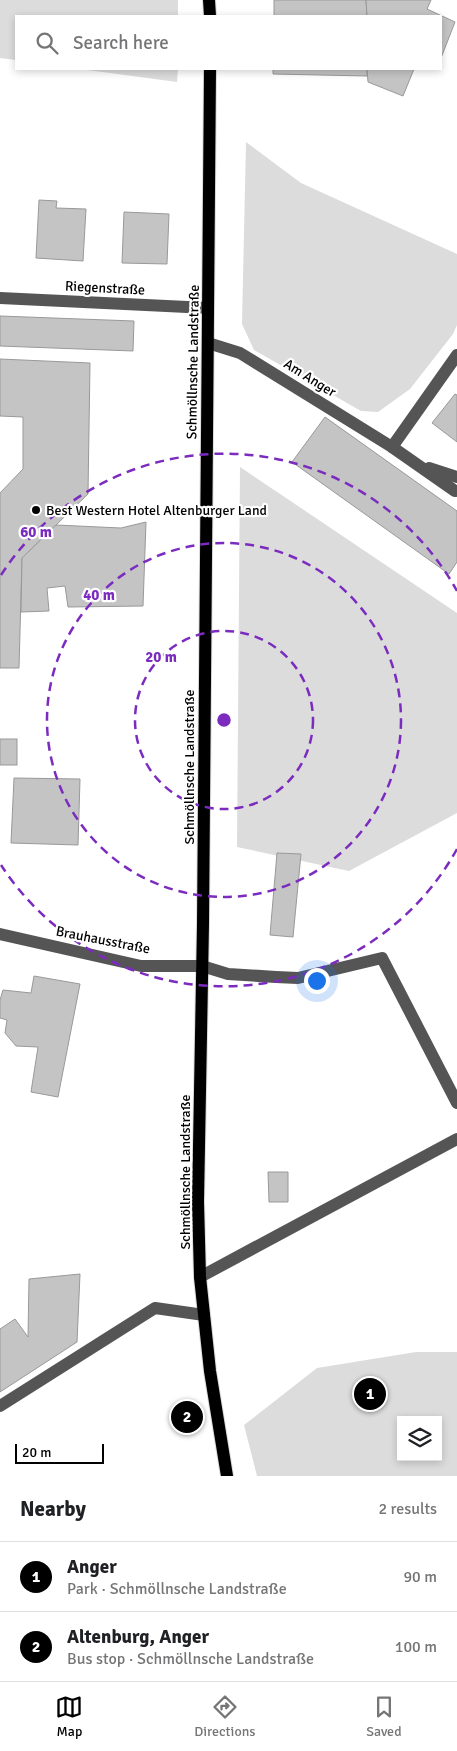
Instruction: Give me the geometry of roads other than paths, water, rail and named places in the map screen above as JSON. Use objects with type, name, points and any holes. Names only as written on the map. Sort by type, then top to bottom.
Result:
[{"type":"main road","points":[[209,0],[210,15]]},
{"type":"main road","name":"Schmöllnsche Landstraße","points":[[210,70],[198,1202],[200,1277],[210,1372],[227,1476]]},
{"type":"street","name":"Riegenstraße","points":[[0,298],[208,308]]},
{"type":"street","name":"Am Anger","points":[[208,343],[240,353],[392,447],[455,491]]},
{"type":"street","points":[[392,447],[457,355]]},
{"type":"street","name":"Am Anger","points":[[417,464],[457,477]]},
{"type":"street","name":"Brauhausstraße","points":[[0,934],[141,966],[202,966],[228,974],[298,978],[382,958],[457,1103]]},
{"type":"street","points":[[200,1277],[457,1139]]},
{"type":"street","points":[[0,1406],[156,1308],[204,1315]]},
{"type":"place","name":"Best Western Hotel Altenburger Land","points":[[36,510]]},
{"type":"place","name":"Anger","points":[[370,1394]]},
{"type":"place","name":"Altenburg, Anger","points":[[187,1417]]}]
